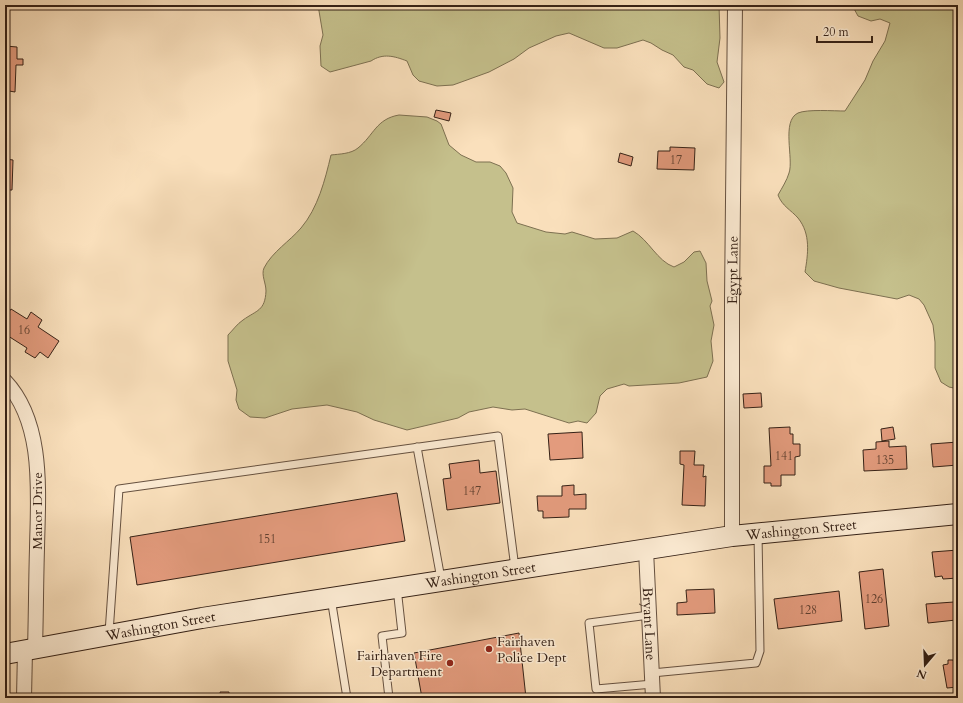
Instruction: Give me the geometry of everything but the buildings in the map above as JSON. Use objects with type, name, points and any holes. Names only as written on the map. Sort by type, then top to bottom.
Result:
[{"type":"main road","name":"Washington Street","points":[[5,654],[202,618],[732,536],[958,514]]},
{"type":"street","name":"Egypt Lane","points":[[732,536],[732,261],[735,5]]},
{"type":"street","name":"Manor Drive","points":[[5,381],[12,389],[30,426],[35,451],[38,479],[30,650],[24,698]]},
{"type":"street","name":"Bryant Lane","points":[[646,550],[653,698]]},
{"type":"lane","points":[[108,636],[119,489],[498,436],[515,570]]},
{"type":"lane","points":[[417,447],[442,581]]},
{"type":"lane","points":[[649,615],[589,623],[596,689],[652,678],[756,662],[760,652],[758,533]]},
{"type":"lane","points":[[389,698],[382,636],[402,633],[397,588]]},
{"type":"lane","points":[[331,598],[347,698]]},
{"type":"shaded area","points":[[318,5],[719,5],[720,38],[717,62],[724,82],[719,88],[707,84],[693,70],[684,67],[673,55],[643,40],[617,48],[604,48],[569,33],[556,36],[529,48],[514,59],[489,72],[453,85],[437,86],[419,81],[413,75],[407,61],[389,56],[375,58],[371,61],[330,72],[321,66],[320,46],[323,35]]},
{"type":"shaded area","points":[[852,5],[958,5],[958,389],[949,387],[941,382],[935,368],[935,342],[933,325],[924,305],[919,299],[909,295],[897,299],[839,288],[814,281],[805,272],[808,244],[805,231],[798,218],[784,205],[778,195],[789,173],[789,132],[793,117],[798,113],[808,111],[845,111],[865,80],[873,61],[885,41],[890,23],[880,19],[871,21],[858,16]]},
{"type":"shaded area","points":[[399,115],[427,117],[437,121],[441,124],[449,145],[461,155],[476,162],[490,162],[500,166],[506,173],[513,188],[512,212],[517,223],[546,232],[565,234],[572,232],[595,239],[617,238],[633,231],[639,235],[663,260],[674,267],[684,262],[694,252],[700,251],[706,263],[707,281],[712,301],[710,306],[714,325],[711,341],[713,361],[707,377],[679,383],[629,386],[624,384],[607,389],[600,396],[596,413],[587,423],[578,421],[569,423],[525,409],[512,410],[493,407],[469,412],[458,418],[407,430],[374,420],[357,412],[327,405],[292,409],[265,418],[250,417],[239,409],[236,400],[237,390],[228,361],[228,335],[237,325],[256,312],[264,303],[266,291],[263,271],[267,262],[297,233],[312,212],[323,184],[331,155],[355,150],[385,120]]},
{"type":"place","name":"Fairhaven Police Dept","points":[[489,649]]},
{"type":"place","name":"Fairhaven Fire Department","points":[[450,663]]}]
